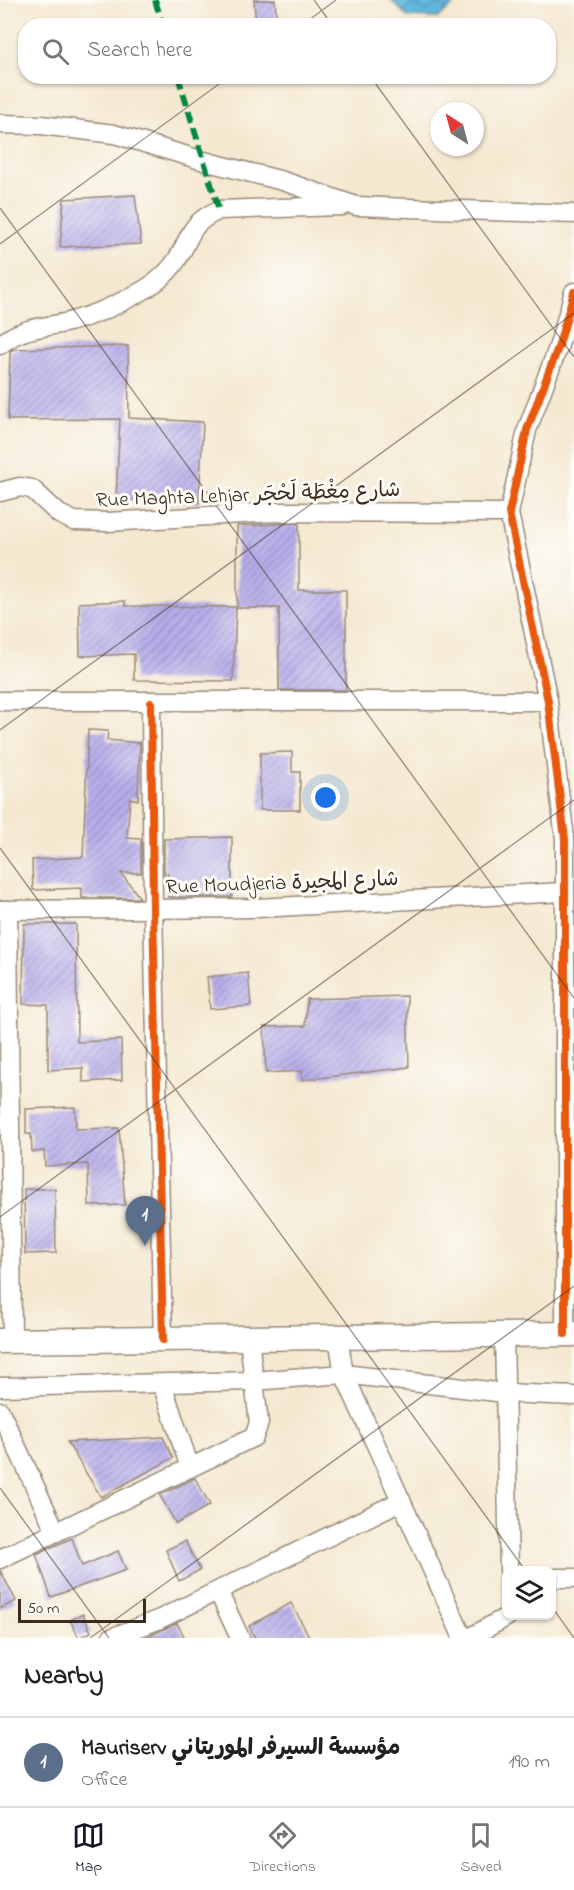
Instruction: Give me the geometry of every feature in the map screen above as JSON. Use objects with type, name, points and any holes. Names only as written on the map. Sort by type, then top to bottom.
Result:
[{"type":"main road","points":[[6,1341],[570,1334]]},
{"type":"street","points":[[0,124],[41,125],[114,134],[283,181],[356,206]]},
{"type":"street","points":[[0,345],[27,329],[67,322],[97,313],[133,297],[166,273],[176,261],[190,231],[202,218],[219,210],[356,206],[574,214]]},
{"type":"street","points":[[570,1334],[565,892],[569,839],[548,701],[509,513],[527,430],[559,345],[574,292]]},
{"type":"street","name":"Rue Maghta Lehjar شارع مِغْطَة لَحْجَر","points":[[0,492],[20,488],[32,489],[59,514],[74,521],[108,522],[275,512],[509,513]]},
{"type":"street","points":[[0,701],[151,703],[548,701]]},
{"type":"street","points":[[151,703],[153,909],[163,1340]]},
{"type":"street","name":"Rue Moudjeria شارع المجيرة","points":[[4,910],[258,908],[565,892]]},
{"type":"street","points":[[4,910],[6,1341]]},
{"type":"street","points":[[504,1334],[509,1566]]},
{"type":"street","points":[[338,1337],[344,1374],[463,1638]]},
{"type":"street","points":[[0,1559],[249,1440],[257,1433],[260,1423],[249,1339]]},
{"type":"street","points":[[0,1387],[253,1381],[344,1374],[505,1393],[574,1396]]},
{"type":"street","points":[[162,1384],[190,1468]]},
{"type":"street","points":[[0,1411],[56,1532]]},
{"type":"street","points":[[111,1638],[218,1591],[401,1501]]},
{"type":"street","points":[[556,1578],[574,1578]]},
{"type":"street","points":[[218,1591],[240,1638]]},
{"type":"street","points":[[469,1638],[502,1619]]},
{"type":"water","points":[[391,0],[459,0],[438,18],[408,17]]},
{"type":"building","points":[[254,0],[275,0],[276,18],[255,18]]},
{"type":"building","points":[[135,195],[141,244],[60,247],[64,199]]},
{"type":"building","points":[[128,346],[129,418],[203,422],[199,503],[116,499],[120,419],[8,420],[10,351],[14,349]]},
{"type":"building","points":[[299,523],[299,590],[346,590],[346,690],[279,690],[279,608],[237,608],[237,526]]},
{"type":"building","points":[[125,601],[125,606],[236,607],[233,681],[134,680],[134,654],[80,656],[79,603]]},
{"type":"building","points":[[88,730],[108,731],[107,740],[140,743],[138,800],[130,798],[127,838],[141,839],[141,873],[121,873],[140,898],[82,898],[82,888],[33,890],[32,860],[83,857]]},
{"type":"building","points":[[292,752],[292,772],[300,772],[300,810],[260,810],[260,753]]},
{"type":"building","points":[[232,837],[232,897],[168,897],[168,874],[164,874],[164,839]]},
{"type":"building","points":[[24,924],[76,924],[77,1042],[121,1040],[122,1080],[83,1082],[83,1068],[48,1070],[48,1005],[23,1004]]},
{"type":"building","points":[[248,973],[251,1006],[210,1009],[207,977]]},
{"type":"building","points":[[407,996],[409,1067],[302,1080],[302,1071],[266,1073],[264,1027],[305,1026],[307,999]]},
{"type":"building","points":[[75,1107],[76,1129],[119,1128],[125,1205],[89,1206],[88,1164],[45,1166],[44,1151],[32,1152],[31,1134],[26,1134],[26,1109]]},
{"type":"building","points":[[24,1189],[55,1189],[56,1253],[25,1254]]},
{"type":"building","points":[[163,1437],[173,1458],[101,1497],[67,1442]]},
{"type":"building","points":[[195,1478],[210,1505],[176,1524],[160,1495]]},
{"type":"building","points":[[72,1538],[82,1566],[118,1551],[126,1570],[51,1597],[36,1554]]},
{"type":"building","points":[[185,1541],[200,1570],[179,1581],[166,1550]]},
{"type":"building","points":[[0,1570],[16,1601],[0,1609]]},
{"type":"building","points":[[291,1603],[310,1638],[255,1638],[249,1626]]},
{"type":"building","points":[[83,1614],[91,1632],[79,1638],[70,1620]]},
{"type":"building","points":[[177,1623],[185,1638],[145,1638],[155,1633]]},
{"type":"marked path","points":[[155,0],[161,18]]},
{"type":"marked path","points":[[180,84],[219,210]]},
{"type":"cycle path","points":[[565,1334],[565,839],[548,701],[509,513],[527,430],[559,345],[574,292]]},
{"type":"cycle path","points":[[151,703],[153,909],[163,1340]]},
{"type":"place","name":"Mauriserv مؤسسة السيرفر الموريتاني","points":[[145,1246]]}]
